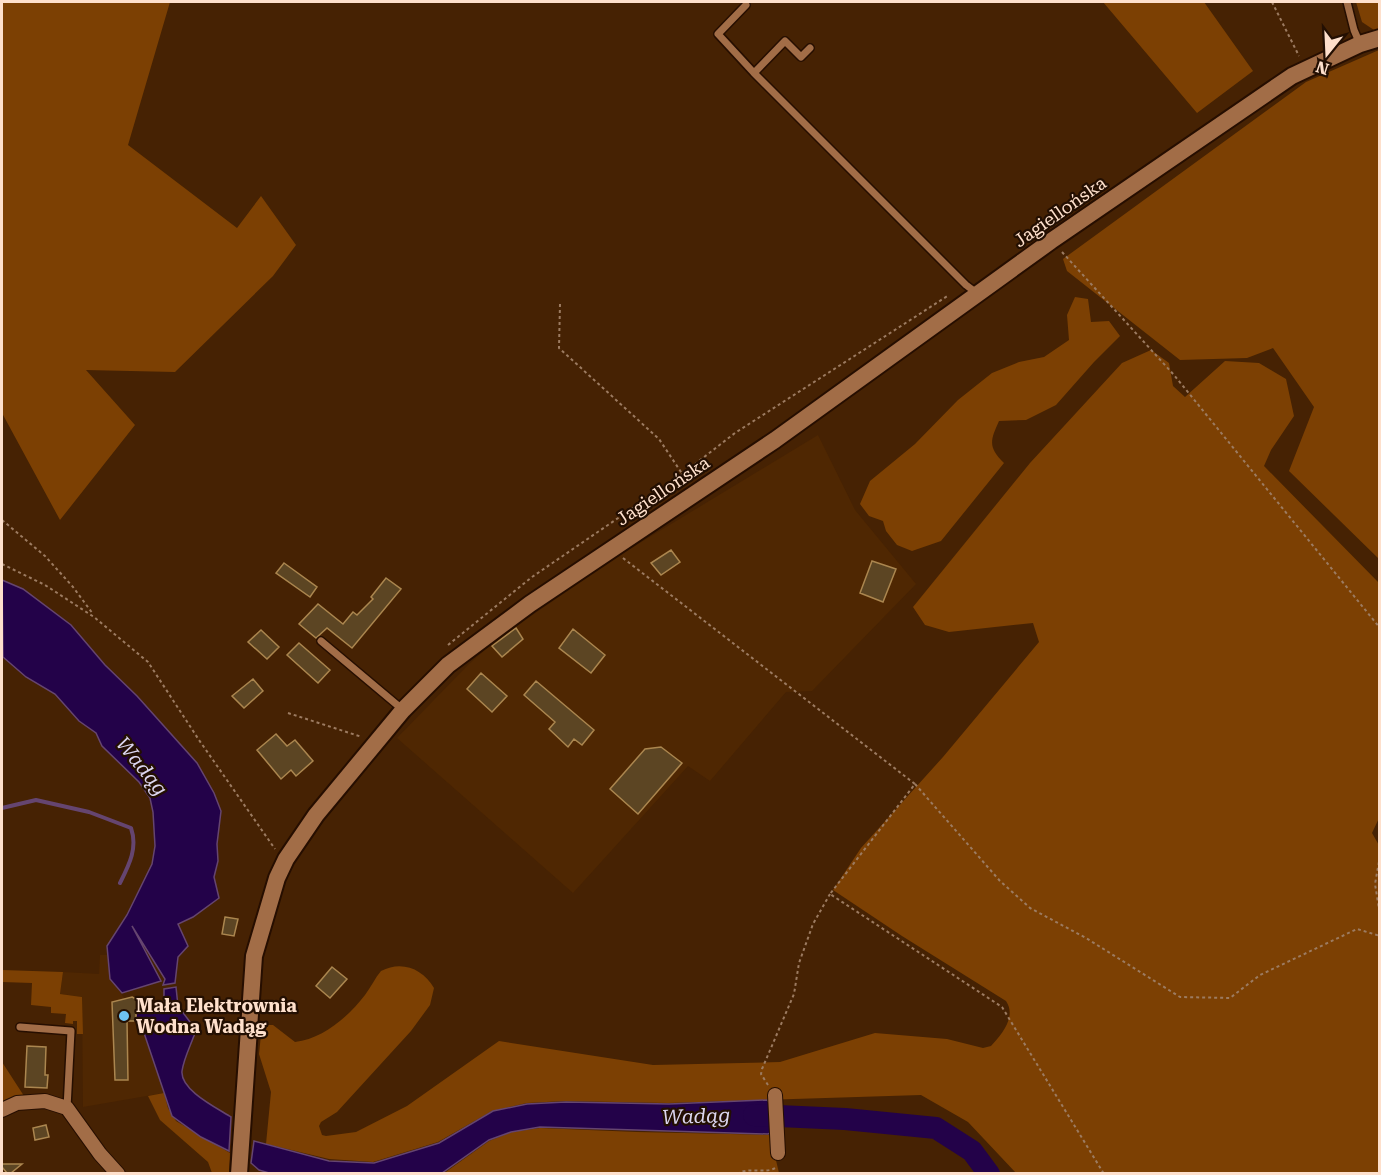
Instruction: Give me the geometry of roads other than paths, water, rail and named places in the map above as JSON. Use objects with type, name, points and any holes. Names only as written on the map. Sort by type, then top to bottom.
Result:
[{"type":"street","name":"Jagiellońska","points":[[239,1173],[254,956],[271,896],[285,859],[316,815],[375,743],[448,665],[530,604],[775,440],[972,289],[1051,241],[1282,82],[1360,44],[1380,38]]},
{"type":"street","points":[[775,1095],[778,1153]]},
{"type":"street","points":[[2,1110],[17,1103],[45,1101],[67,1108],[100,1154],[118,1173]]},
{"type":"lane","points":[[1347,2],[1360,44]]},
{"type":"lane","points":[[746,5],[718,34],[754,73],[972,289]]},
{"type":"lane","points":[[754,73],[784,41],[801,57],[810,48]]},
{"type":"lane","points":[[321,641],[404,710]]},
{"type":"lane","points":[[20,1027],[71,1031],[67,1108]]},
{"type":"water","points":[[2,580],[23,589],[71,625],[105,665],[137,696],[197,763],[214,793],[221,811],[217,844],[218,861],[214,877],[219,898],[193,917],[178,924],[188,946],[178,957],[175,983],[163,985],[165,979],[132,926],[161,981],[122,993],[110,979],[107,946],[127,915],[152,864],[155,846],[150,798],[139,782],[102,746],[96,733],[79,721],[55,694],[26,677],[3,657]]},
{"type":"water","points":[[176,987],[178,1006],[196,1030],[183,1066],[183,1078],[200,1098],[231,1117],[229,1151],[201,1137],[172,1116],[140,1021],[136,1021],[136,1012],[140,1006],[138,1000],[164,1002],[164,989]]},
{"type":"water","points":[[767,1100],[771,1132],[768,1134],[540,1127],[511,1132],[489,1140],[442,1173],[269,1173],[259,1170],[251,1163],[254,1141],[329,1161],[374,1163],[439,1143],[493,1111],[527,1104],[566,1102],[669,1104]]},
{"type":"waterway","points":[[2,808],[36,800],[89,812],[131,828],[133,849],[120,883]]},
{"type":"waterway","name":"Wadąg","points":[[754,1115],[845,1119],[936,1128],[972,1151],[989,1174]]},
{"type":"place","name":"Mała Elektrownia Wodna Wadąg","points":[[124,1016]]}]
